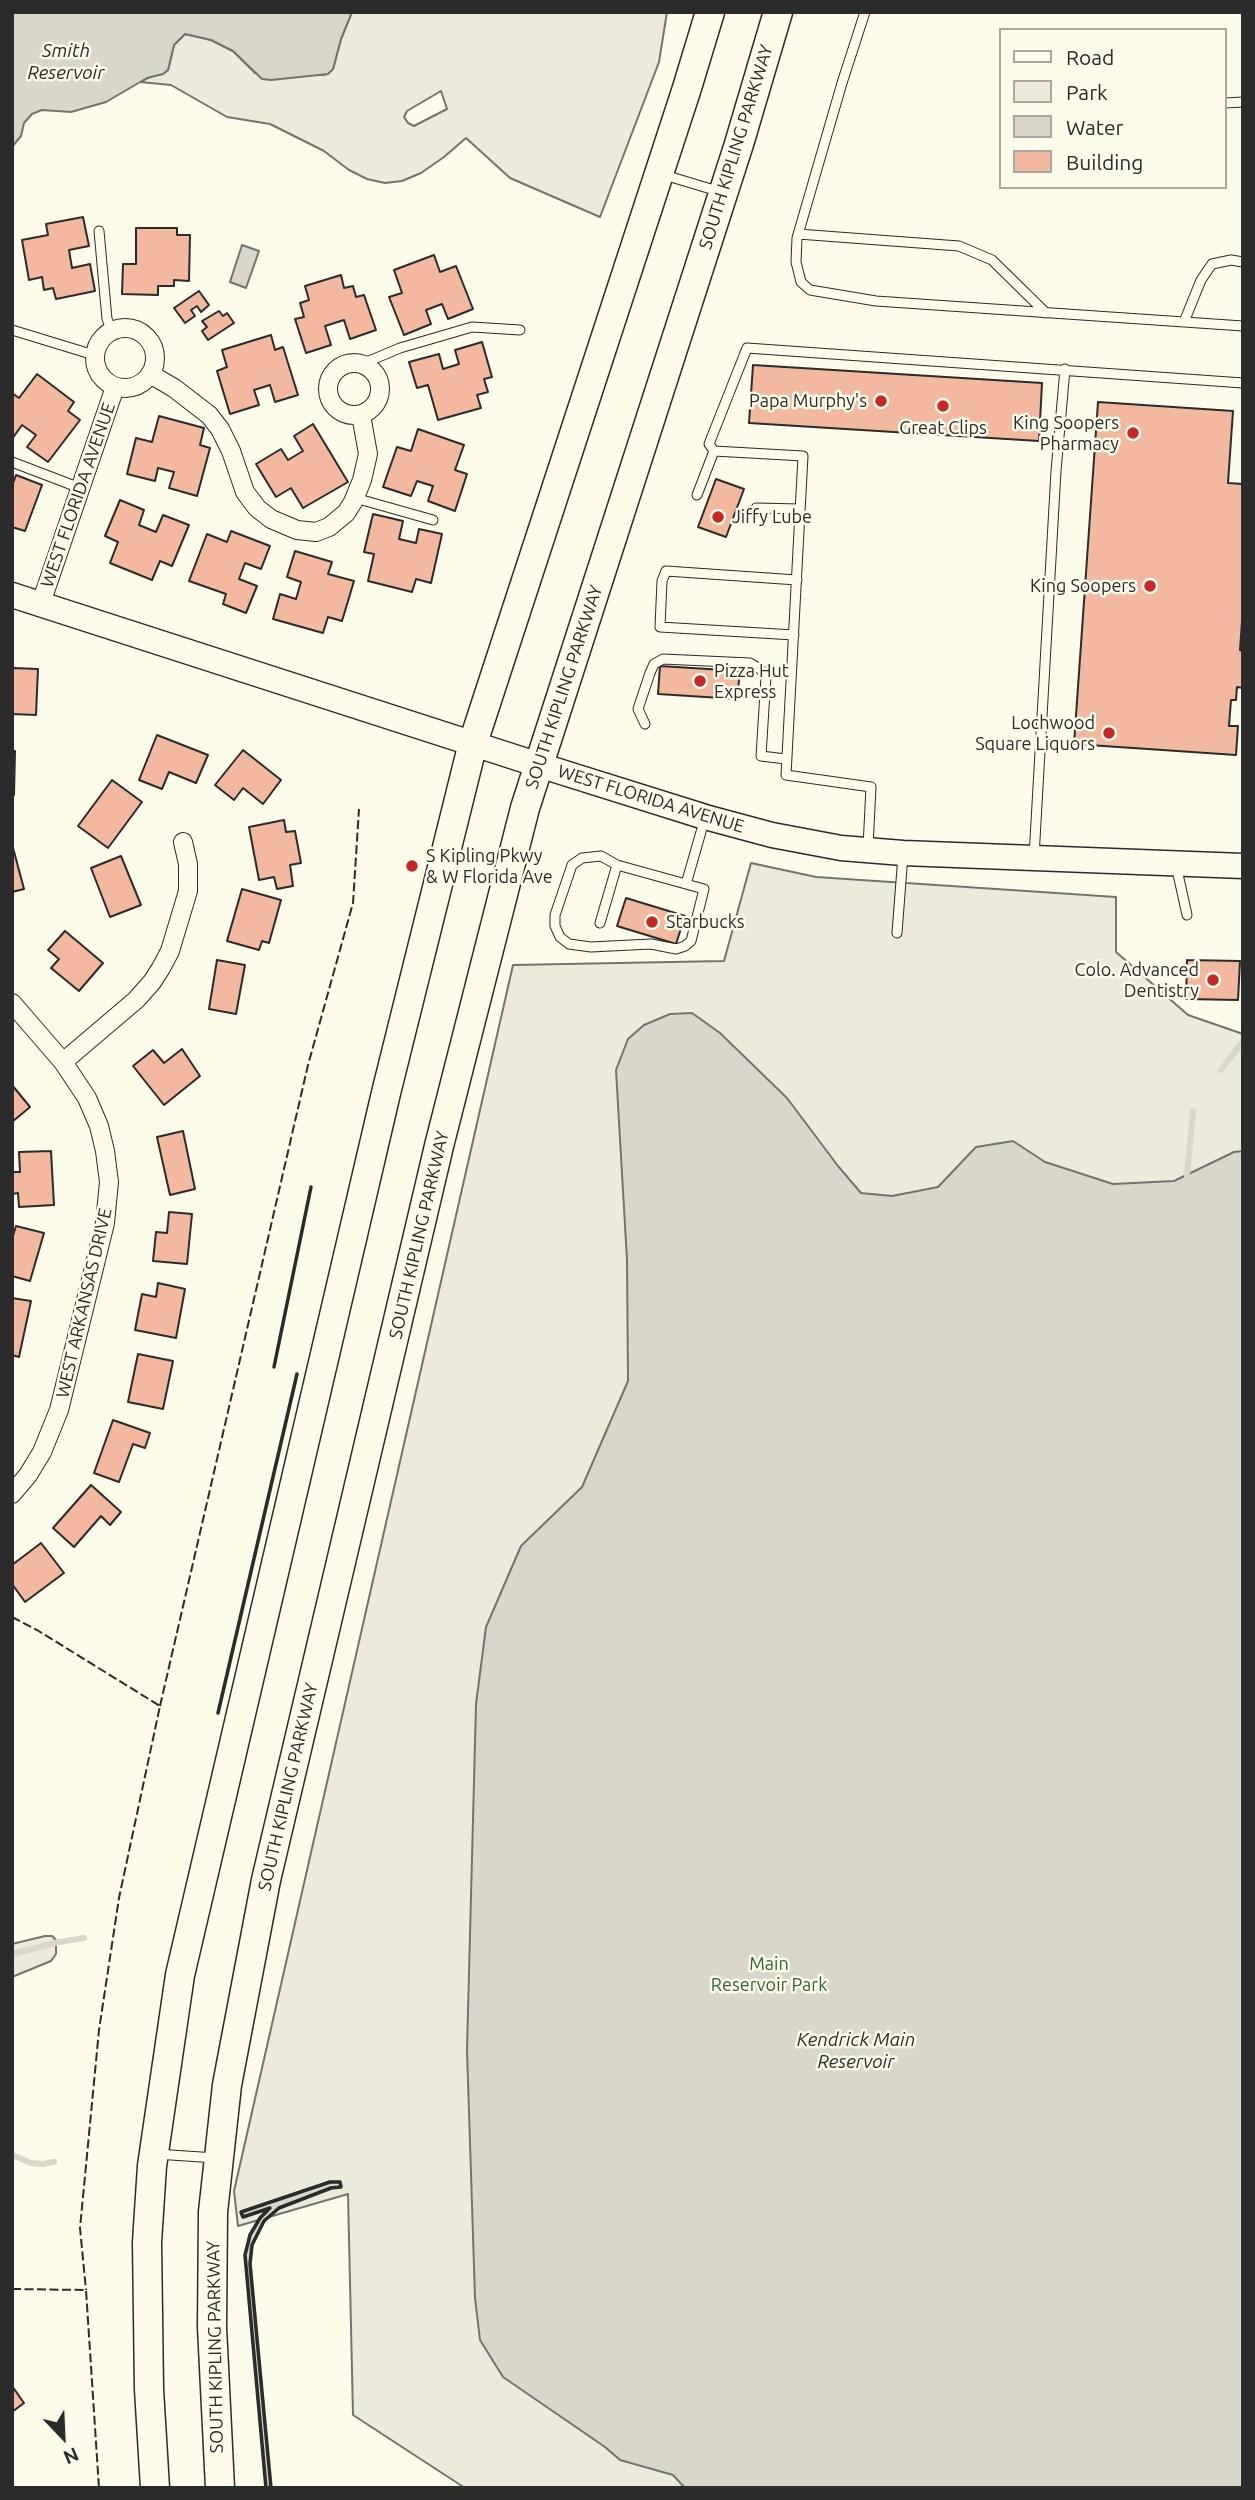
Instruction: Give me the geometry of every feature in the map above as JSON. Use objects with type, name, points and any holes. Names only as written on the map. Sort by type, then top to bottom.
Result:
[{"type":"main road","points":[[155,2488],[149,2389],[148,2220],[153,2154],[180,1975],[389,1079],[473,743],[710,12]]},
{"type":"main road","name":"SOUTH KIPLING PARKWAY","points":[[220,2488],[212,2315],[212,2234],[217,2158],[236,2032],[266,1880],[446,1120],[512,859],[538,765],[723,192],[778,12]]},
{"type":"street","points":[[94,355],[103,337],[112,331],[124,328],[137,331],[147,338],[153,349],[155,362],[150,374],[174,388],[209,415],[220,429],[245,492],[257,508],[271,519],[297,530],[317,532],[329,527],[346,513],[355,498],[368,454],[361,415]]},
{"type":"street","name":"WEST FLORIDA AVENUE","points":[[94,355],[96,369],[103,380],[115,387],[123,389],[139,385],[150,374]]},
{"type":"street","points":[[362,364],[376,374],[381,390],[375,406],[361,415],[343,414],[336,409],[328,393],[331,376],[345,365],[362,364]]},
{"type":"street","name":"WEST FLORIDA AVENUE","points":[[41,603],[115,387]]},
{"type":"street","name":"WEST FLORIDA AVENUE","points":[[12,595],[538,765],[772,835],[903,853],[1243,866]]},
{"type":"street","points":[[64,1062],[136,1000],[161,968],[170,951],[188,891],[188,864],[183,842]]},
{"type":"street","name":"WEST ARKANSAS DRIVE","points":[[12,1003],[64,1062],[87,1098],[99,1126],[105,1151],[108,1196],[105,1223],[65,1388],[53,1426],[35,1463],[12,1494]]},
{"type":"lane","points":[[865,12],[798,234],[796,262],[801,282],[810,290],[876,302],[1243,326]]},
{"type":"lane","points":[[659,173],[723,192]]},
{"type":"lane","points":[[99,231],[107,319],[112,331]]},
{"type":"lane","points":[[798,234],[959,246],[992,260],[1046,313]]},
{"type":"lane","points":[[1184,322],[1201,280],[1212,264],[1231,260],[1243,261]]},
{"type":"lane","points":[[362,364],[400,348],[472,327],[520,330]]},
{"type":"lane","points":[[12,330],[94,355]]},
{"type":"lane","points":[[868,850],[871,787],[786,775],[803,456],[715,451],[709,444],[747,348],[1243,383]]},
{"type":"lane","points":[[1034,858],[1056,471],[1065,369]]},
{"type":"lane","points":[[697,495],[715,451]]},
{"type":"lane","points":[[12,462],[80,488]]},
{"type":"lane","points":[[355,498],[433,520]]},
{"type":"lane","points":[[756,508],[800,509]]},
{"type":"lane","points":[[794,635],[660,627],[662,581],[666,571],[796,580]]},
{"type":"lane","points":[[645,724],[638,709],[654,664],[663,659],[750,663],[760,668],[766,676],[761,756],[786,760]]},
{"type":"lane","points":[[686,884],[705,817]]},
{"type":"lane","points":[[897,933],[903,853]]},
{"type":"lane","points":[[601,856],[617,865],[704,889],[691,941],[677,949],[651,944],[591,947],[569,944],[560,937],[555,926],[555,915],[572,865],[582,858],[601,856]]},
{"type":"lane","points":[[1175,864],[1186,915]]},
{"type":"lane","points":[[600,923],[617,865]]},
{"type":"lane","points":[[153,2154],[217,2158]]},
{"type":"green space","points":[[352,12],[667,12],[659,62],[600,217],[510,178],[466,138],[421,173],[402,181],[385,183],[367,179],[349,170],[324,151],[270,124],[227,117],[171,85],[140,82],[168,70],[174,45],[185,34],[211,40],[233,51],[255,73],[324,75],[333,69]],"holes":[[[441,91],[447,109],[414,126],[404,117],[407,111]]]},
{"type":"green space","name":"Kendrick Main Reservoir","points":[[751,863],[816,877],[1116,897],[1116,952],[1188,1015],[1243,1034],[1243,2488],[465,2488],[353,2415],[348,2194],[238,2226],[234,2191],[513,965],[724,961]]},
{"type":"green space","points":[[52,1936],[56,1940],[56,1954],[51,1961],[12,1977],[12,1944]]},
{"type":"water","name":"Smith Reservoir","points":[[12,12],[352,12],[333,69],[328,74],[262,79],[233,51],[211,40],[185,34],[174,45],[168,70],[163,74],[147,78],[106,102],[71,112],[42,110],[32,114],[24,123],[21,136],[12,147]]},
{"type":"water","points":[[242,245],[259,251],[246,288],[230,282]]},
{"type":"water","name":"Kendrick Main Reservoir","points":[[692,1013],[720,1033],[787,1098],[861,1193],[892,1196],[938,1187],[976,1147],[1013,1141],[1045,1162],[1113,1184],[1174,1181],[1234,1152],[1243,1151],[1243,2488],[685,2488],[673,2475],[620,2460],[503,2377],[480,2340],[475,2298],[467,2050],[476,1704],[486,1627],[521,1546],[582,1487],[628,1381],[627,1260],[616,1070],[628,1039],[644,1025],[670,1014]]},
{"type":"building","points":[[83,217],[89,246],[69,250],[72,268],[90,264],[95,291],[56,299],[53,288],[44,290],[42,277],[29,280],[22,240],[48,235],[46,224]]},
{"type":"building","points":[[136,228],[177,228],[177,235],[190,235],[189,281],[174,280],[174,286],[158,286],[158,295],[122,294],[123,264],[136,264]]},
{"type":"building","points":[[434,255],[440,272],[456,266],[473,309],[448,319],[442,304],[426,310],[431,324],[404,335],[389,297],[402,293],[394,270]]},
{"type":"building","points":[[341,275],[344,288],[353,286],[356,297],[364,295],[376,330],[350,339],[344,320],[325,326],[331,345],[306,353],[295,319],[304,317],[300,303],[309,300],[305,286]]},
{"type":"building","points":[[199,291],[209,305],[201,312],[197,306],[191,310],[195,316],[185,323],[174,308]]},
{"type":"building","points":[[219,311],[223,316],[227,313],[234,323],[208,340],[202,331],[207,327],[202,321]]},
{"type":"building","points":[[271,335],[275,350],[283,347],[298,395],[275,402],[270,385],[254,390],[259,405],[230,414],[217,371],[227,367],[222,350]]},
{"type":"building","points":[[482,342],[492,377],[484,379],[488,392],[477,395],[481,408],[438,420],[428,385],[417,388],[409,362],[439,354],[443,369],[459,364],[455,350]]},
{"type":"building","points":[[753,365],[1042,383],[1039,441],[749,423]]},
{"type":"building","points":[[37,374],[74,402],[68,411],[80,420],[48,462],[27,447],[36,435],[22,425],[12,439],[12,393],[19,398]]},
{"type":"building","points":[[1098,402],[1233,411],[1228,483],[1243,484],[1243,607],[1240,650],[1243,651],[1243,688],[1237,687],[1236,700],[1231,700],[1229,726],[1238,726],[1236,755],[1074,744]]},
{"type":"building","points":[[159,416],[204,428],[200,445],[210,448],[197,496],[169,488],[174,472],[158,468],[155,481],[127,474],[136,438],[152,442]]},
{"type":"building","points":[[313,424],[348,482],[303,508],[291,488],[276,497],[256,464],[281,449],[288,460],[303,451],[294,436]]},
{"type":"building","points":[[418,429],[464,445],[455,470],[467,474],[455,511],[428,501],[433,486],[417,481],[411,496],[383,487],[397,447],[411,451]]},
{"type":"building","points":[[16,475],[42,485],[25,531],[12,527],[12,486]]},
{"type":"building","name":"Jiffy Lube","points":[[716,479],[744,489],[726,537],[698,527]]},
{"type":"building","points":[[120,500],[144,510],[139,525],[156,532],[163,515],[189,525],[172,566],[160,561],[152,580],[110,563],[118,542],[105,536]]},
{"type":"building","points":[[373,514],[403,521],[399,539],[416,543],[419,529],[442,534],[431,583],[416,579],[412,592],[368,581],[374,554],[364,552]]},
{"type":"building","points":[[231,531],[270,546],[261,569],[245,563],[239,579],[257,586],[246,613],[223,604],[226,594],[189,581],[207,534],[227,542]]},
{"type":"building","points":[[295,551],[332,562],[328,574],[354,581],[342,621],[328,617],[323,633],[273,619],[280,594],[296,599],[301,582],[287,577]]},
{"type":"building","points":[[660,666],[740,671],[737,699],[658,694]]},
{"type":"building","points":[[12,668],[38,669],[36,715],[12,714]]},
{"type":"building","points":[[157,735],[208,755],[196,783],[169,772],[162,789],[139,780]]},
{"type":"building","points":[[243,750],[281,780],[263,804],[243,788],[234,800],[215,785]]},
{"type":"building","points":[[12,751],[15,751],[14,795],[12,795]]},
{"type":"building","points":[[112,780],[142,802],[108,848],[78,826]]},
{"type":"building","points":[[284,820],[286,832],[295,831],[301,863],[290,865],[293,886],[277,889],[274,877],[259,880],[249,827]]},
{"type":"building","points":[[12,844],[24,889],[12,892]]},
{"type":"building","points":[[121,856],[141,905],[110,917],[91,868]]},
{"type":"building","points":[[242,889],[281,900],[269,943],[262,941],[259,950],[227,941]]},
{"type":"building","points":[[626,898],[685,916],[676,944],[617,926]]},
{"type":"building","points":[[65,931],[103,963],[79,991],[51,968],[59,959],[48,950]]},
{"type":"building","points":[[217,960],[245,965],[236,1014],[209,1009]]},
{"type":"building","name":"Colo. Advanced Dentistry","points":[[1187,960],[1240,961],[1238,1000],[1186,999]]},
{"type":"building","points":[[182,1049],[200,1076],[164,1105],[133,1066],[153,1050],[164,1063]]},
{"type":"building","points":[[12,1085],[30,1107],[12,1122]]},
{"type":"building","points":[[183,1131],[195,1189],[170,1195],[157,1137]]},
{"type":"building","points":[[51,1151],[54,1205],[19,1207],[18,1193],[12,1194],[12,1172],[20,1172],[19,1152]]},
{"type":"building","points":[[169,1212],[192,1214],[187,1264],[153,1261],[156,1232],[167,1233]]},
{"type":"building","points":[[16,1226],[44,1233],[30,1281],[12,1276],[12,1239]]},
{"type":"building","points":[[158,1283],[185,1289],[176,1338],[135,1330],[142,1294],[156,1297]]},
{"type":"building","points":[[12,1298],[31,1301],[19,1357],[12,1355]]},
{"type":"building","points":[[138,1354],[173,1361],[163,1409],[128,1402]]},
{"type":"building","points":[[113,1420],[150,1433],[145,1448],[133,1444],[119,1482],[94,1473]]},
{"type":"building","points":[[91,1485],[121,1512],[110,1525],[101,1516],[74,1547],[53,1528]]},
{"type":"building","points":[[41,1543],[64,1573],[25,1602],[12,1584],[12,1565]]},
{"type":"building","points":[[12,2386],[24,2403],[12,2412]]},
{"type":"waterway","points":[[1221,1070],[1243,1041]]},
{"type":"waterway","points":[[1187,1175],[1193,1111]]},
{"type":"waterway","points":[[12,1954],[84,1938]]},
{"type":"waterway","points":[[12,2155],[31,2163],[54,2162]]},
{"type":"waterway","points":[[243,2214],[330,2185],[339,2185]]},
{"type":"waterway","points":[[269,2488],[248,2255],[252,2236],[262,2220],[291,2198]]},
{"type":"fence","points":[[160,1706],[308,1065],[353,903],[359,809]]},
{"type":"fence","points":[[12,1617],[160,1706],[119,1898],[99,2030],[80,2228],[86,2290]]},
{"type":"fence","points":[[12,2289],[86,2290],[99,2488]]},
{"type":"wall","points":[[274,1367],[311,1187]]},
{"type":"wall","points":[[218,1713],[297,1374]]},
{"type":"wall","points":[[270,2208],[243,2217],[241,2212],[330,2182],[340,2182],[341,2187],[331,2188],[279,2208],[264,2221],[252,2245],[250,2264],[271,2488]]},
{"type":"wall","points":[[266,2488],[245,2255],[250,2235],[268,2210]]},
{"type":"place","name":"Papa Murphy's","points":[[881,401]]},
{"type":"place","name":"Great Clips","points":[[943,406]]},
{"type":"place","name":"King Soopers Pharmacy","points":[[1133,433]]},
{"type":"place","name":"Jiffy Lube","points":[[718,517]]},
{"type":"place","name":"King Soopers","points":[[1150,586]]},
{"type":"place","name":"Pizza Hut Express","points":[[700,681]]},
{"type":"place","name":"Lochwood Square Liquors","points":[[1109,733]]},
{"type":"place","name":"S Kipling Pkwy & W Florida Ave","points":[[412,866]]},
{"type":"place","name":"Starbucks","points":[[652,922]]},
{"type":"place","name":"Colo. Advanced Dentistry","points":[[1213,980]]},
{"type":"park label","name":"Main Reservoir Park","points":[[769,1974]]}]
